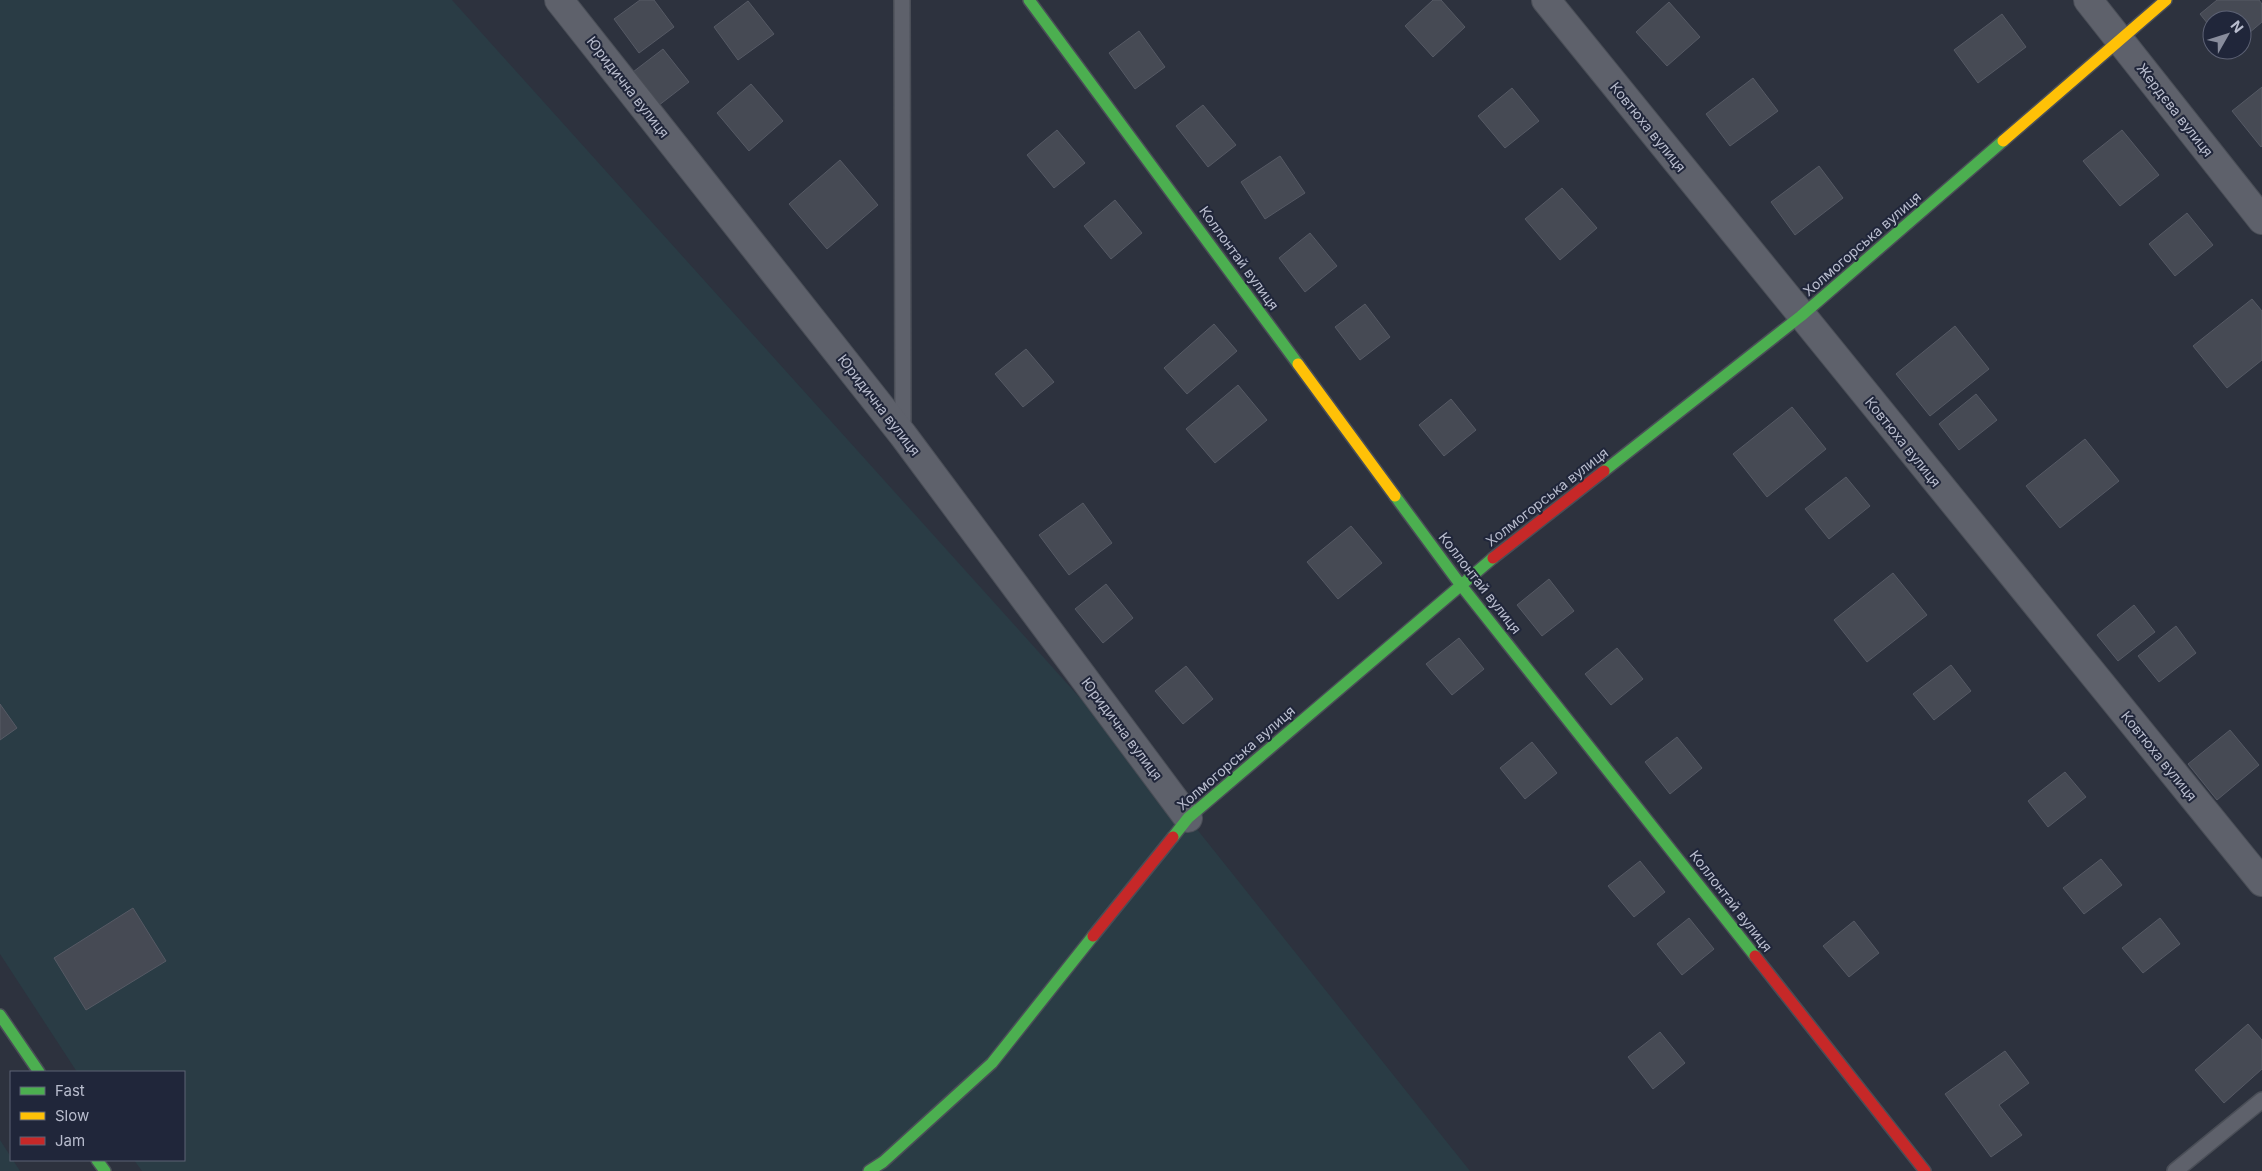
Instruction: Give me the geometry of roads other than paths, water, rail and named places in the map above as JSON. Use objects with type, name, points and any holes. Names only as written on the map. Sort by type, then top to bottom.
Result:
[{"type":"street","name":"Юридична вулиця","points":[[559,0],[903,435],[1188,818]]},
{"type":"street","name":"Коллонтай вулиця","points":[[1029,0],[1460,584],[1925,1171]]},
{"type":"street","name":"Ковтюха вулиця","points":[[1546,0],[2262,882]]},
{"type":"street","name":"Жердєва вулиця","points":[[2088,0],[2262,220]]},
{"type":"street","name":"Холмогорська вулиця","points":[[869,1171],[882,1162],[992,1062],[1188,818],[1460,584],[1801,316],[2166,0]]},
{"type":"street","points":[[0,1015],[37,1071]]},
{"type":"lane","points":[[902,0],[903,435]]},
{"type":"lane","points":[[2176,1171],[2262,1100]]}]
